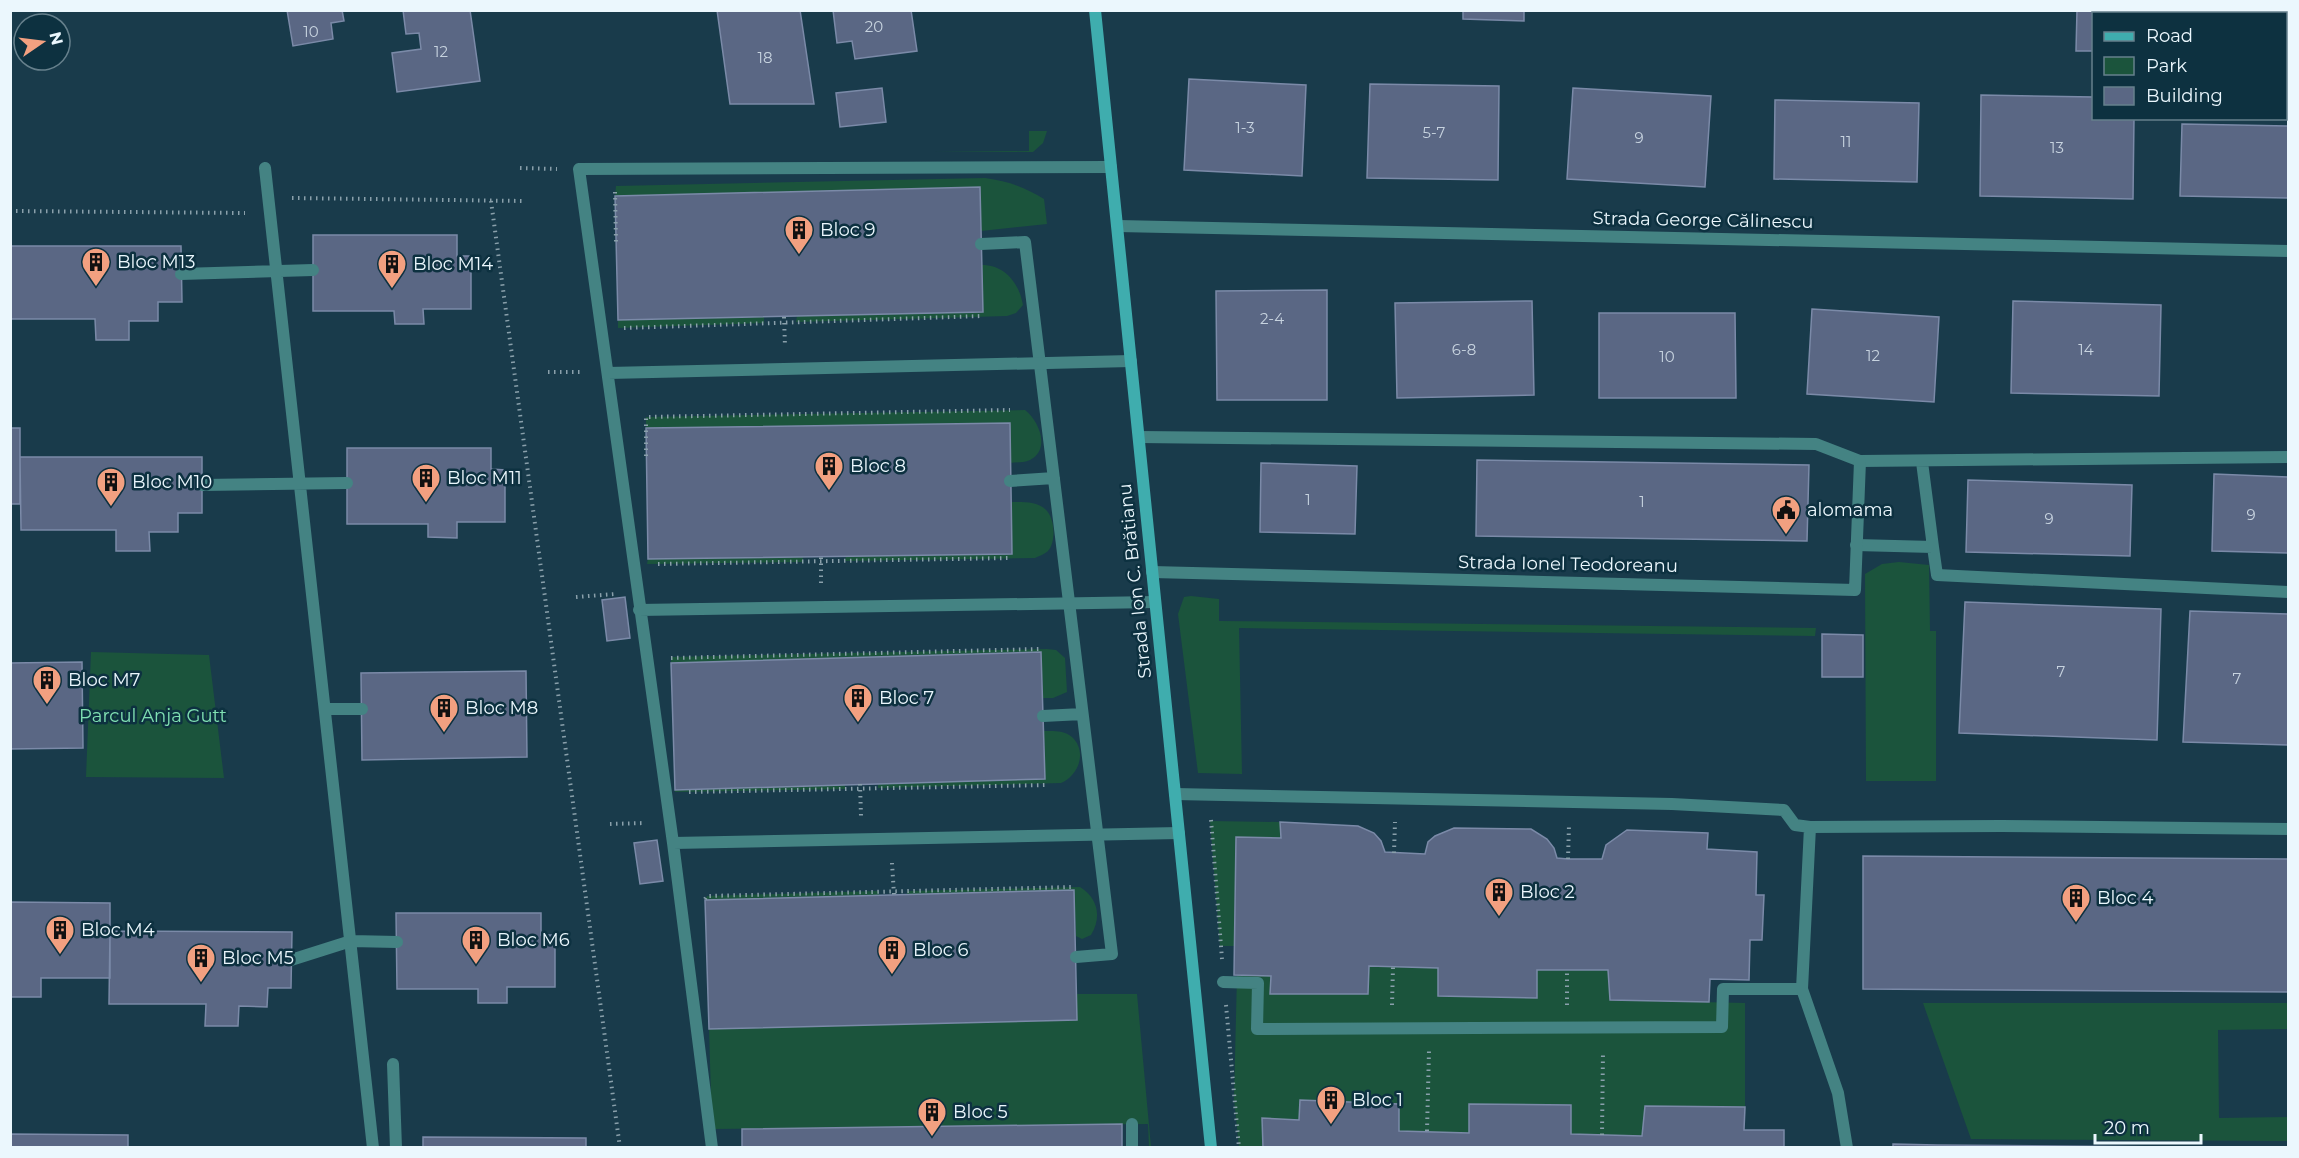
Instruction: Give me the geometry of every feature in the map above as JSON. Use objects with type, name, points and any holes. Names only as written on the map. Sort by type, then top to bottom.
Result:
[{"type":"street","name":"Strada Ion C. Brătianu","points":[[1095,10],[1211,1148]]},
{"type":"street","points":[[712,1148],[673,843],[579,169],[1111,167]]},
{"type":"street","points":[[265,168],[373,1148]]},
{"type":"street","name":"Strada George Călinescu","points":[[1118,226],[2289,251]]},
{"type":"street","points":[[981,244],[1025,242],[1112,954],[1076,957]]},
{"type":"street","points":[[182,274],[313,270]]},
{"type":"street","points":[[608,373],[1131,361]]},
{"type":"street","points":[[1139,437],[1816,444],[1860,461],[2289,457]]},
{"type":"street","name":"Strada Ionel Teodoreanu","points":[[1152,572],[1855,590],[1860,461]]},
{"type":"street","points":[[1922,462],[1937,575],[2289,592]]},
{"type":"street","points":[[1010,481],[1054,478]]},
{"type":"street","points":[[202,485],[347,483]]},
{"type":"street","points":[[1856,545],[1933,547]]},
{"type":"street","points":[[639,610],[1155,602]]},
{"type":"street","points":[[325,709],[362,709]]},
{"type":"street","points":[[1043,716],[1082,714]]},
{"type":"street","points":[[1175,795],[1672,804],[1784,810],[1795,825],[1810,826],[2289,829]]},
{"type":"street","points":[[1810,826],[1802,989],[1838,1093],[1847,1148]]},
{"type":"street","points":[[673,843],[1179,833]]},
{"type":"street","points":[[291,960],[351,941],[397,942]]},
{"type":"street","points":[[1223,982],[1258,983],[1257,1029],[1722,1027],[1723,988],[1802,989]]},
{"type":"street","points":[[393,1064],[396,1148]]},
{"type":"street","points":[[1132,1125],[1132,1148]]},
{"type":"path","points":[[520,168],[579,169]]},
{"type":"path","points":[[615,169],[617,252]]},
{"type":"path","points":[[268,198],[525,201]]},
{"type":"path","points":[[490,201],[620,1148]]},
{"type":"path","points":[[10,211],[270,213]]},
{"type":"path","points":[[618,328],[983,316]]},
{"type":"path","points":[[548,372],[608,373]]},
{"type":"path","points":[[646,464],[646,417],[1010,410]]},
{"type":"path","points":[[655,564],[1011,558]]},
{"type":"path","points":[[576,597],[637,592]]},
{"type":"path","points":[[671,663],[671,657],[1040,649]]},
{"type":"path","points":[[684,792],[860,786],[1045,785]]},
{"type":"path","points":[[860,786],[861,840]]},
{"type":"path","points":[[1225,796],[1210,821],[1239,1148]]},
{"type":"path","points":[[1394,853],[1396,800]]},
{"type":"path","points":[[1568,859],[1570,803]]},
{"type":"path","points":[[610,824],[670,823]]},
{"type":"path","points":[[892,839],[894,893]]},
{"type":"path","points":[[705,900],[707,896],[1074,887]]},
{"type":"path","points":[[1391,1028],[1393,967]]},
{"type":"path","points":[[1566,1028],[1567,970]]},
{"type":"path","points":[[1427,1131],[1430,1028]]},
{"type":"path","points":[[1602,1135],[1603,1028]]},
{"type":"green space","points":[[1029,131],[1047,131],[1043,143],[1033,152],[934,152],[1029,151]]},
{"type":"green space","points":[[985,178],[1016,185],[1044,199],[1047,224],[981,231],[980,187],[615,196],[616,186]]},
{"type":"green space","points":[[982,265],[998,268],[1010,277],[1018,289],[1023,305],[1016,313],[1007,316],[796,322],[797,316],[983,312]]},
{"type":"green space","points":[[764,317],[764,323],[618,328],[618,320]]},
{"type":"green space","points":[[1025,410],[1035,421],[1041,435],[1040,449],[1030,460],[1010,463],[1010,423],[646,428],[646,417]]},
{"type":"green space","points":[[1011,502],[1035,504],[1044,508],[1050,515],[1054,531],[1051,547],[1047,552],[1035,558],[845,561],[846,556],[1012,554]]},
{"type":"green space","points":[[803,557],[803,562],[647,564],[648,559]]},
{"type":"green space","points":[[1899,562],[1929,565],[1930,631],[1936,631],[1936,781],[1866,781],[1865,574],[1882,564]]},
{"type":"green space","points":[[1184,597],[1219,599],[1219,621],[1816,628],[1815,636],[1239,628],[1242,774],[1198,773],[1178,614]]},
{"type":"green space","points":[[1056,650],[1065,658],[1067,692],[1053,698],[1043,698],[1041,652],[671,663],[671,657]]},
{"type":"green space","name":"Parcul Anja Gutt","points":[[91,652],[209,655],[224,778],[86,777]]},
{"type":"green space","points":[[1044,731],[1066,733],[1077,743],[1079,763],[1072,775],[1061,783],[878,788],[878,784],[1045,779]]},
{"type":"green space","points":[[845,785],[845,789],[675,792],[675,790]]},
{"type":"green space","points":[[1210,821],[1280,822],[1281,838],[1236,838],[1234,946],[1220,946]]},
{"type":"green space","points":[[1080,887],[1091,897],[1097,915],[1091,935],[1082,939],[1076,936],[1074,890],[907,895],[907,891]]},
{"type":"green space","points":[[879,891],[879,895],[705,900],[707,896]]},
{"type":"green space","points":[[1369,966],[1438,968],[1438,996],[1536,998],[1537,970],[1608,970],[1610,1000],[1745,1003],[1745,1107],[1645,1106],[1642,1136],[1571,1134],[1571,1105],[1470,1104],[1469,1133],[1399,1131],[1399,1104],[1300,1100],[1299,1120],[1262,1119],[1263,1147],[1239,1147],[1234,1099],[1237,975],[1271,976],[1271,994],[1367,994]]},
{"type":"green space","points":[[1077,994],[1137,994],[1151,1147],[1149,1147],[1148,1124],[712,1129],[709,1029],[1077,1020]]},
{"type":"green space","points":[[1923,1003],[2288,1003],[2288,1029],[2218,1030],[2219,1118],[2288,1117],[2288,1141],[1971,1139]]},
{"type":"building","points":[[287,10],[342,10],[344,21],[331,23],[333,39],[293,46]]},
{"type":"building","points":[[403,10],[470,10],[480,81],[397,92],[392,53],[421,49],[419,33],[406,34]]},
{"type":"building","points":[[717,10],[800,10],[814,104],[730,104]]},
{"type":"building","points":[[833,10],[911,10],[917,51],[855,59],[852,41],[837,43]]},
{"type":"building","points":[[1463,10],[1524,10],[1524,21],[1463,19]]},
{"type":"building","points":[[2077,10],[2176,10],[2176,12],[2092,12],[2092,51],[2076,51]]},
{"type":"building","points":[[2210,10],[2288,10],[2288,58],[2287,12],[2210,12]]},
{"type":"building","points":[[1189,79],[1306,85],[1302,176],[1184,170]]},
{"type":"building","points":[[1370,84],[1499,86],[1498,180],[1367,178]]},
{"type":"building","points":[[882,88],[886,122],[840,127],[836,93]]},
{"type":"building","points":[[1573,88],[1711,96],[1705,187],[1567,179]]},
{"type":"building","points":[[1981,95],[2092,97],[2092,120],[2134,120],[2133,199],[1980,196]]},
{"type":"building","points":[[1775,100],[1919,103],[1917,182],[1774,179]]},
{"type":"building","points":[[2182,124],[2288,126],[2288,198],[2180,196]]},
{"type":"building","name":"Bloc 9","points":[[980,187],[983,312],[618,320],[615,196]]},
{"type":"building","name":"Bloc M14","points":[[313,235],[457,235],[457,256],[471,256],[471,309],[423,309],[424,324],[395,324],[394,311],[313,311]]},
{"type":"building","name":"Bloc M13","points":[[10,246],[181,246],[182,302],[158,302],[158,321],[129,321],[129,340],[96,340],[95,319],[10,319]]},
{"type":"building","points":[[1327,290],[1327,400],[1217,400],[1216,291]]},
{"type":"building","points":[[1532,301],[1534,395],[1397,398],[1395,303]]},
{"type":"building","points":[[2013,301],[2161,305],[2159,396],[2011,393]]},
{"type":"building","points":[[1812,309],[1939,317],[1934,402],[1807,394]]},
{"type":"building","points":[[1599,313],[1735,313],[1736,398],[1599,398]]},
{"type":"building","name":"Bloc 8","points":[[1010,423],[1012,554],[648,559],[646,428]]},
{"type":"building","points":[[10,428],[20,428],[20,504],[10,504]]},
{"type":"building","name":"Bloc M11","points":[[347,448],[491,448],[491,469],[505,470],[505,522],[457,522],[457,538],[428,537],[428,524],[347,524]]},
{"type":"building","name":"Bloc M10","points":[[20,457],[202,457],[202,513],[178,513],[178,532],[149,532],[150,551],[116,551],[116,530],[21,530]]},
{"type":"building","points":[[1477,460],[1809,465],[1807,541],[1476,536]]},
{"type":"building","points":[[1261,463],[1357,466],[1355,534],[1260,532]]},
{"type":"building","points":[[2214,474],[2288,477],[2288,553],[2212,551]]},
{"type":"building","points":[[1968,480],[2132,485],[2130,556],[1966,552]]},
{"type":"building","points":[[625,597],[630,638],[607,641],[602,600]]},
{"type":"building","points":[[1965,602],[2161,609],[2157,740],[1959,733]]},
{"type":"building","points":[[2190,611],[2288,614],[2288,745],[2183,742]]},
{"type":"building","points":[[1822,634],[1863,635],[1863,677],[1822,677]]},
{"type":"building","name":"Bloc 7","points":[[1041,652],[1045,779],[675,790],[671,663]]},
{"type":"building","name":"Bloc M7","points":[[82,662],[83,748],[10,749],[10,663]]},
{"type":"building","name":"Bloc M8","points":[[526,671],[527,757],[362,760],[361,673]]},
{"type":"building","name":"Bloc 2","points":[[1280,822],[1358,826],[1374,833],[1381,841],[1385,852],[1425,854],[1428,842],[1435,836],[1454,828],[1531,829],[1547,839],[1554,848],[1557,858],[1568,859],[1602,859],[1606,845],[1627,830],[1708,833],[1707,849],[1757,852],[1756,895],[1764,895],[1762,940],[1750,940],[1749,980],[1710,979],[1709,1002],[1610,1000],[1608,970],[1537,970],[1537,998],[1438,996],[1438,968],[1369,966],[1368,994],[1270,994],[1271,976],[1234,975],[1236,837],[1281,838]]},
{"type":"building","points":[[657,840],[663,881],[640,884],[634,843]]},
{"type":"building","name":"Bloc 4","points":[[1863,856],[2288,859],[2288,992],[1863,989]]},
{"type":"building","name":"Bloc 6","points":[[1074,890],[1077,1020],[709,1029],[705,900]]},
{"type":"building","name":"Bloc M4","points":[[10,902],[110,903],[110,978],[41,978],[41,997],[10,997]]},
{"type":"building","name":"Bloc M6","points":[[396,913],[541,913],[541,935],[555,935],[555,987],[507,987],[507,1003],[478,1003],[478,989],[397,989]]},
{"type":"building","name":"Bloc M5","points":[[110,931],[292,932],[291,988],[268,988],[267,1007],[239,1006],[238,1026],[205,1026],[206,1004],[109,1004]]},
{"type":"building","name":"Bloc 1","points":[[1300,1100],[1399,1104],[1399,1131],[1469,1133],[1469,1104],[1571,1105],[1571,1134],[1642,1136],[1645,1106],[1745,1107],[1744,1130],[1784,1130],[1784,1148],[1263,1148],[1262,1118],[1299,1120]]},
{"type":"building","name":"Bloc 5","points":[[1122,1124],[1122,1148],[742,1148],[742,1129]]},
{"type":"building","points":[[10,1134],[128,1135],[128,1148],[10,1148]]},
{"type":"building","points":[[423,1137],[586,1138],[586,1148],[423,1148]]},
{"type":"building","points":[[1893,1144],[1937,1145],[2288,1148],[1893,1148]]},
{"type":"place","name":"Bloc 9","points":[[799,256]]},
{"type":"place","name":"Bloc M13","points":[[96,288]]},
{"type":"place","name":"Bloc M14","points":[[392,290]]},
{"type":"place","name":"Bloc 8","points":[[829,492]]},
{"type":"place","name":"Bloc M11","points":[[426,504]]},
{"type":"place","name":"Bloc M10","points":[[111,508]]},
{"type":"place","name":"alomama","points":[[1786,536]]},
{"type":"place","name":"Bloc M7","points":[[47,706]]},
{"type":"place","name":"Bloc 7","points":[[858,724]]},
{"type":"place","name":"Bloc M8","points":[[444,734]]},
{"type":"place","name":"Bloc 2","points":[[1499,918]]},
{"type":"place","name":"Bloc 4","points":[[2076,924]]},
{"type":"place","name":"Bloc M4","points":[[60,956]]},
{"type":"place","name":"Bloc M6","points":[[476,966]]},
{"type":"place","name":"Bloc 6","points":[[892,976]]},
{"type":"place","name":"Bloc M5","points":[[201,984]]},
{"type":"place","name":"Bloc 1","points":[[1331,1126]]},
{"type":"place","name":"Bloc 5","points":[[932,1138]]}]
